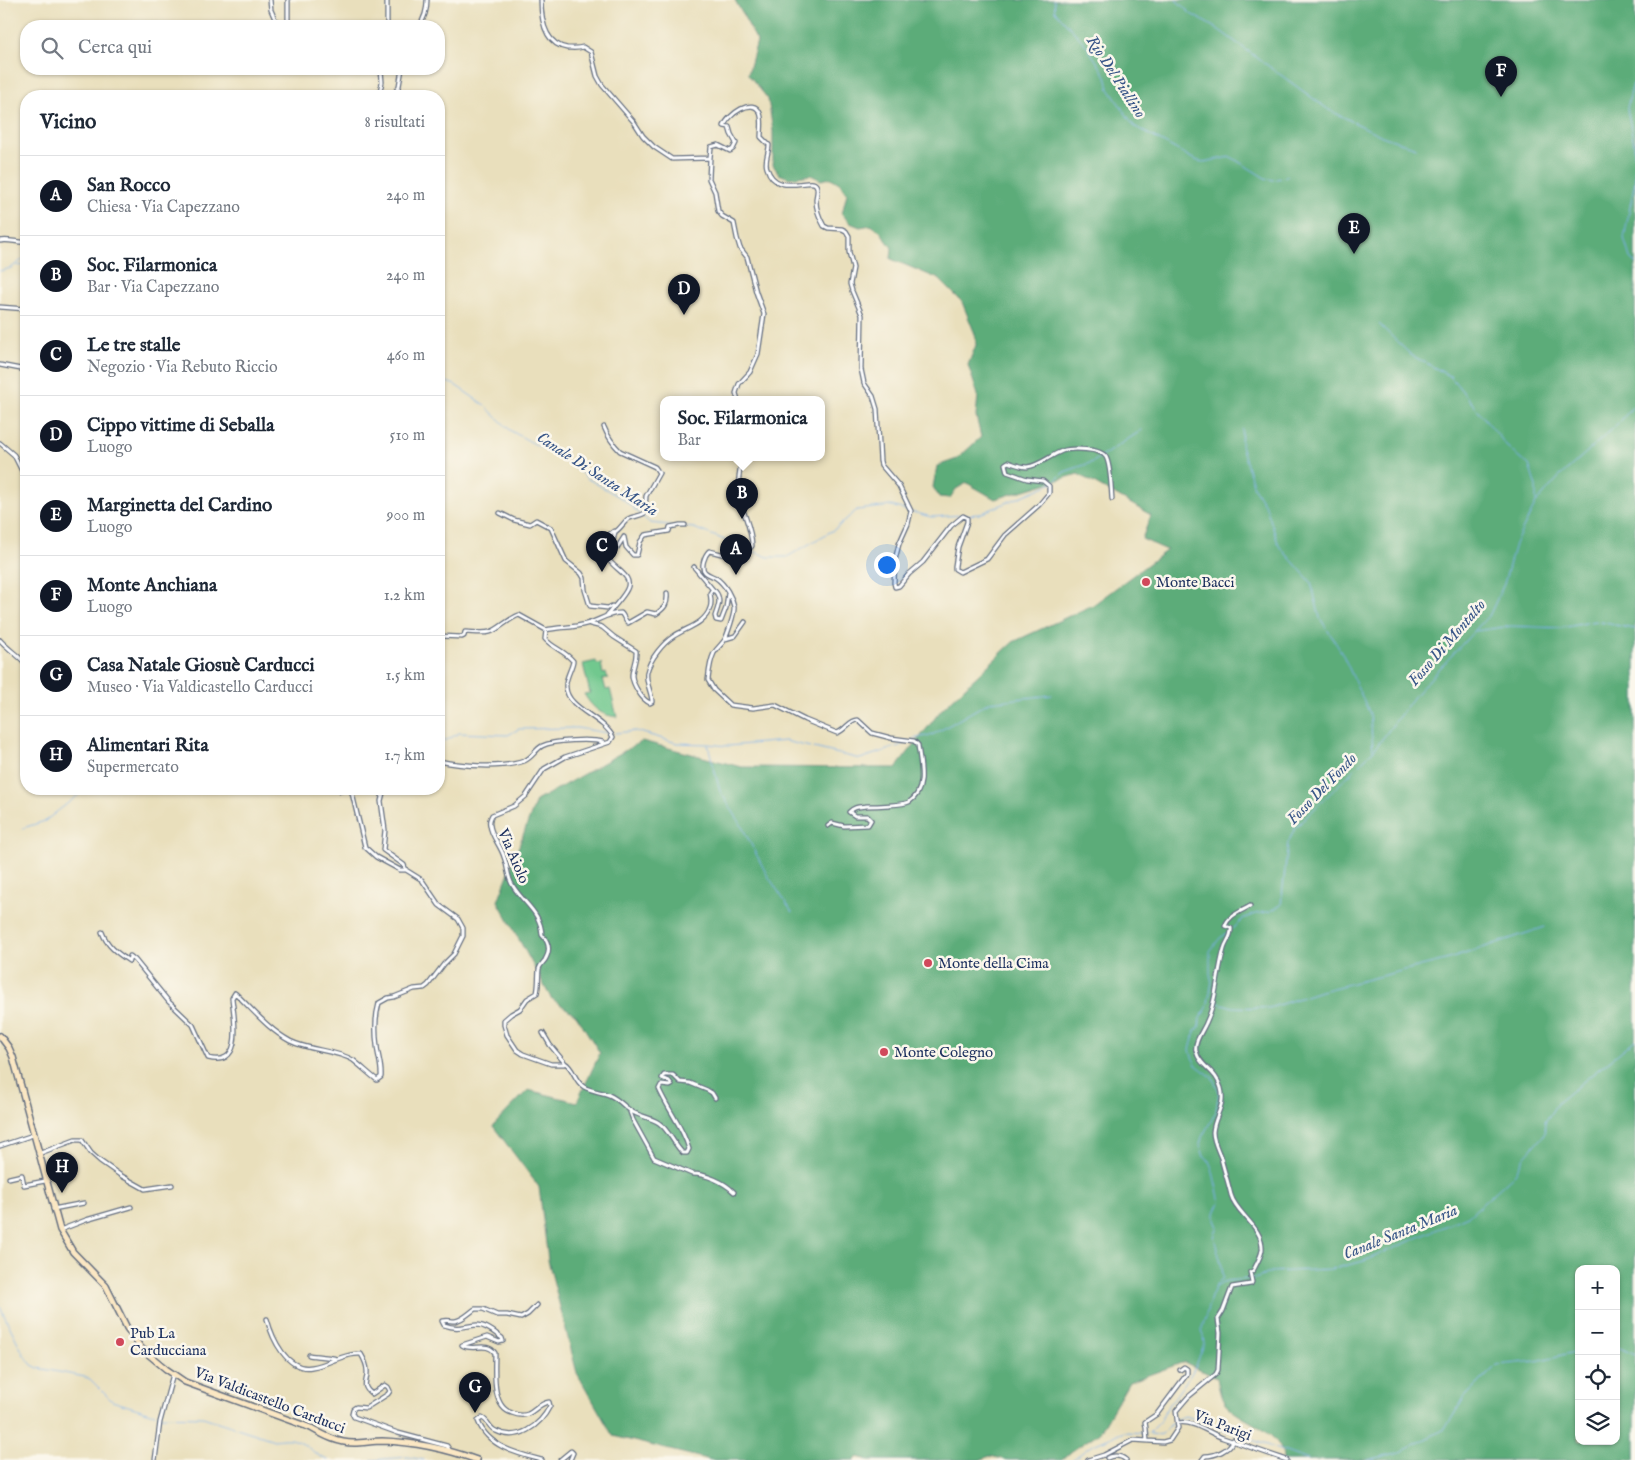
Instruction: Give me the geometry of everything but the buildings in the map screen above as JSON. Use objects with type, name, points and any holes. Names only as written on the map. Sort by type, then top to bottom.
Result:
[{"type":"street","points":[[270,0],[271,10],[275,20]]},
{"type":"street","points":[[288,0],[288,20]]},
{"type":"street","points":[[387,0],[387,20]]},
{"type":"street","points":[[423,20],[427,10],[427,0]]},
{"type":"street","points":[[541,0],[541,14],[551,41],[559,46],[578,49],[582,47],[591,52],[597,76],[602,85],[654,148],[672,159],[710,158]]},
{"type":"street","points":[[380,90],[381,75]]},
{"type":"street","points":[[397,90],[401,75]]},
{"type":"street","points":[[737,396],[739,384],[750,372],[758,354],[764,314],[747,257],[740,248],[734,223],[722,216],[718,211],[715,192],[709,179],[711,146],[718,145],[730,151],[733,149],[736,143],[729,127],[724,126],[726,122],[750,106],[756,108],[761,115],[761,137],[769,146],[766,162],[766,168],[769,173],[775,180],[789,186],[816,183],[818,187],[816,202],[824,226],[842,229],[849,236],[849,252],[853,268],[850,284],[862,315],[861,369],[864,383],[873,396],[877,409],[878,445],[881,465],[898,486],[911,511],[895,560],[895,587],[899,586],[923,562],[951,526],[964,516],[967,518],[967,522],[960,540],[955,566],[955,569],[960,572],[987,559],[1006,535],[1039,505],[1049,493],[1049,486],[1044,481],[1027,479],[1007,472],[1005,464],[1008,462],[1024,467],[1040,464],[1062,451],[1096,450],[1106,456],[1108,462],[1112,499]]},
{"type":"street","points":[[0,241],[20,242]]},
{"type":"street","points":[[0,307],[20,309]]},
{"type":"street","points":[[0,365],[20,369]]},
{"type":"street","points":[[604,427],[610,442],[616,447],[655,467],[660,473],[646,496],[645,513],[627,520],[618,530],[612,531],[604,539],[604,552],[607,559],[625,575],[628,582],[628,588],[607,615]]},
{"type":"street","points":[[0,443],[14,455],[20,467]]},
{"type":"street","points":[[741,461],[738,476],[738,492],[752,546],[743,555],[737,557],[709,551],[706,554],[703,568],[705,573],[719,581],[728,592],[734,608],[725,639],[714,654],[708,680],[714,690],[730,705],[753,708],[775,705],[837,733],[844,730],[854,720],[858,720],[872,733],[914,741],[918,745],[922,781],[921,789],[910,801],[855,807],[849,812],[855,816],[867,816],[871,820],[868,825],[844,826],[832,823],[828,826]]},
{"type":"street","points":[[500,513],[514,520],[530,524],[536,520],[551,528],[566,561],[576,568],[584,578],[585,590],[590,606],[608,608],[613,606]]},
{"type":"street","points":[[615,532],[612,546],[614,550],[624,537],[628,551],[633,555],[637,554],[640,549],[640,542],[645,535],[668,531],[670,527],[677,525],[685,525]]},
{"type":"street","points":[[694,567],[719,596],[715,616],[715,619],[718,621],[723,619],[728,592]]},
{"type":"street","points":[[445,636],[462,637],[465,632],[493,632],[511,618],[518,616],[546,630],[589,624],[602,627],[636,651],[632,677],[644,700],[650,703],[652,699],[648,687],[647,674],[657,653],[670,638],[703,619],[710,610],[710,593],[714,591]]},
{"type":"street","points":[[589,624],[607,615],[621,613],[628,623],[647,612],[656,614],[664,609],[667,603],[667,592]]},
{"type":"street","points":[[725,639],[735,636],[745,622]]},
{"type":"street","points":[[445,762],[495,765],[526,761],[542,746],[560,741],[593,740],[605,743],[610,742],[613,736],[610,731],[570,698],[565,684],[573,660],[549,643],[546,639],[546,630]]},
{"type":"street","points":[[0,640],[20,657]]},
{"type":"street","name":"Via Aiolo","points":[[565,1063],[551,1064],[523,1054],[511,1042],[504,1025],[504,1020],[520,1009],[527,1000],[537,993],[540,966],[549,952],[549,946],[542,934],[542,926],[538,918],[511,884],[506,872],[505,858],[489,822],[492,814],[514,806],[526,796],[544,769],[565,757],[605,743]]},
{"type":"street","points":[[102,932],[106,942],[129,961],[130,956],[135,960],[169,1002],[193,1025],[208,1058],[215,1060],[223,1058],[234,1046],[236,1036],[232,998],[235,993],[268,1026],[288,1040],[303,1047],[338,1054],[352,1060],[377,1080],[381,1077],[382,1067],[377,1047],[376,1025],[379,1003],[388,998],[414,989],[424,988],[428,985],[454,954],[463,936],[458,920],[439,905],[422,880],[406,870],[400,870],[376,857],[365,847],[352,795]]},
{"type":"street","points":[[382,795],[381,801],[385,830],[383,850],[404,865],[406,870]]},
{"type":"street","points":[[1106,1458],[1133,1440],[1163,1442],[1170,1440],[1178,1428],[1176,1411],[1185,1400],[1216,1374],[1218,1370],[1220,1333],[1218,1319],[1224,1311],[1232,1287],[1251,1284],[1250,1274],[1262,1249],[1261,1241],[1253,1227],[1232,1197],[1215,1142],[1213,1132],[1223,1105],[1222,1090],[1211,1070],[1200,1062],[1195,1049],[1213,1004],[1224,949],[1231,933],[1231,928],[1225,926],[1228,920],[1250,906]]},
{"type":"street","points":[[543,1033],[550,1045],[565,1063],[570,1066],[582,1086],[616,1099],[630,1111],[660,1124],[666,1129],[683,1153],[687,1153],[688,1145],[676,1118],[659,1089],[661,1085],[670,1086],[672,1084],[662,1078],[664,1075],[673,1075],[680,1082],[690,1083],[707,1090],[715,1098]]},
{"type":"street","name":"Via Valdicastello Carducci","points":[[0,1036],[9,1048],[12,1057],[60,1230],[74,1252],[106,1286],[127,1328],[141,1348],[185,1382],[311,1428],[326,1437],[342,1442],[381,1441],[437,1447],[477,1460]]},
{"type":"street","points":[[630,1111],[654,1158],[692,1174],[698,1174],[720,1182],[734,1192]]},
{"type":"street","points":[[0,1146],[33,1135]]},
{"type":"street","points":[[38,1154],[75,1140],[82,1140],[91,1153],[100,1161],[145,1189],[172,1185]]},
{"type":"street","points":[[9,1178],[22,1175],[24,1185],[45,1181]]},
{"type":"street","points":[[53,1209],[84,1203]]},
{"type":"street","points":[[60,1230],[86,1220],[131,1207]]},
{"type":"street","points":[[537,1305],[521,1318],[497,1315],[483,1309],[474,1309],[456,1321],[447,1320],[442,1322],[444,1325],[456,1328],[484,1326],[502,1338],[503,1341],[499,1342],[487,1338],[462,1345],[465,1348],[486,1346],[495,1353],[497,1399],[500,1406],[508,1412],[518,1415],[528,1414],[545,1402],[548,1402],[550,1406],[545,1416],[531,1428],[520,1434],[506,1435],[494,1430],[486,1420],[482,1418],[478,1421],[481,1429],[494,1442],[507,1450],[542,1460]]},
{"type":"street","points":[[267,1319],[282,1353],[300,1367],[310,1368],[352,1353],[361,1354],[365,1360],[368,1372],[365,1384],[367,1390],[372,1394],[385,1385],[390,1391],[366,1408],[356,1407],[352,1409],[354,1417],[398,1433],[447,1446],[450,1451]]},
{"type":"street","points":[[309,1355],[328,1356],[337,1359]]},
{"type":"street","points":[[1147,1440],[1145,1422],[1157,1414],[1187,1374],[1187,1369],[1184,1367],[1180,1370]]},
{"type":"street","points":[[155,1460],[160,1422],[174,1374]]},
{"type":"street","name":"Via Parigi","points":[[1178,1422],[1184,1422],[1287,1460]]},
{"type":"street","points":[[1202,1460],[1205,1456],[1226,1449],[1232,1444],[1233,1440]]},
{"type":"street","points":[[560,1460],[571,1451],[573,1453],[570,1460]]},
{"type":"street","points":[[1088,1460],[1106,1458],[1112,1455],[1126,1460]]},
{"type":"green space","points":[[735,0],[1635,0],[1635,1460],[1283,1460],[1277,1442],[1270,1435],[1227,1406],[1220,1393],[1217,1378],[1184,1362],[1129,1382],[1100,1432],[1062,1460],[1008,1460],[990,1456],[979,1460],[869,1460],[858,1457],[855,1460],[711,1460],[613,1436],[577,1373],[548,1260],[539,1187],[493,1126],[528,1090],[577,1102],[600,1053],[576,1015],[551,998],[498,901],[536,801],[642,741],[741,767],[896,768],[942,709],[1013,642],[1093,605],[1167,550],[1142,539],[1151,515],[1078,474],[995,499],[967,483],[956,489],[950,498],[939,497],[933,487],[937,466],[957,459],[981,437],[976,416],[978,395],[968,365],[976,345],[975,334],[962,302],[939,279],[891,259],[892,248],[880,231],[871,225],[860,227],[850,223],[842,214],[847,193],[841,184],[831,178],[821,180],[811,175],[789,178],[779,174],[773,165],[773,131],[768,99],[748,74],[757,41]]},
{"type":"green space","points":[[596,661],[597,664],[601,663],[603,674],[606,673],[608,678],[603,679],[606,690],[610,689],[617,717],[606,715],[598,710],[584,694],[590,693],[583,664]]},
{"type":"waterway","name":"Rio Del Piallino","points":[[1054,0],[1055,11],[1086,45],[1106,76],[1109,89],[1134,126],[1195,160],[1203,162],[1231,157],[1265,178],[1273,180],[1288,176]]},
{"type":"waterway","points":[[1176,0],[1191,14],[1219,30],[1329,110],[1382,136],[1416,148]]},
{"type":"waterway","name":"Fosso Di Montalto","points":[[1633,84],[1627,108],[1634,144],[1635,181],[1624,238],[1630,258],[1635,263]]},
{"type":"waterway","name":"Canale Di Santa Maria","points":[[0,271],[11,268],[20,261]]},
{"type":"waterway","name":"Canale Di Santa Maria","points":[[16,265],[20,265]]},
{"type":"waterway","points":[[1379,324],[1411,355],[1450,376],[1511,451],[1529,465],[1536,487],[1536,502]]},
{"type":"waterway","name":"Canale Di Santa Maria","points":[[445,381],[455,385],[483,404],[511,431],[569,463],[588,479],[623,499],[650,523],[670,525]]},
{"type":"waterway","name":"Fosso Di Montalto","points":[[1233,929],[1244,918],[1271,911],[1281,905],[1288,843],[1295,828],[1373,751],[1416,694],[1490,614],[1504,584],[1515,544],[1536,503],[1559,477],[1618,424],[1635,404]]},
{"type":"waterway","points":[[1242,429],[1241,445],[1254,488],[1266,507],[1279,546],[1311,582],[1320,618],[1342,653],[1370,714],[1373,750]]},
{"type":"waterway","name":"Canale Di Santa Maria","points":[[913,512],[931,517],[980,514],[1053,483],[1064,472],[1093,462],[1142,430]]},
{"type":"waterway","name":"Canale Di Santa Maria","points":[[684,527],[694,528],[768,557],[787,557],[835,529],[857,510],[891,506],[909,511]]},
{"type":"waterway","points":[[1475,631],[1511,626],[1562,628],[1595,621],[1635,629]]},
{"type":"waterway","points":[[913,739],[934,734],[989,702],[1052,695]]},
{"type":"waterway","points":[[445,740],[459,733],[508,735],[519,729],[577,728],[608,733]]},
{"type":"waterway","points":[[615,733],[636,731],[677,743],[728,746],[785,741],[860,759],[907,742]]},
{"type":"waterway","points":[[708,745],[720,791],[739,821],[766,873],[792,912]]},
{"type":"waterway","points":[[23,828],[45,821],[78,795]]},
{"type":"waterway","points":[[1215,1002],[1233,1007],[1269,1008],[1321,991],[1449,959],[1545,927]]},
{"type":"waterway","points":[[1149,1433],[1160,1422],[1165,1411],[1197,1363],[1204,1344],[1202,1328],[1211,1297],[1217,1284],[1223,1278],[1214,1237],[1218,1227],[1215,1213],[1220,1202],[1212,1168],[1208,1159],[1204,1157],[1200,1144],[1216,1112],[1219,1091],[1212,1077],[1196,1065],[1190,1050],[1195,1031],[1199,1028],[1200,1018],[1207,1008],[1212,982],[1210,951],[1220,938],[1229,932]]},
{"type":"waterway","name":"Canale Santa Maria","points":[[1216,1287],[1226,1281],[1258,1278],[1271,1272],[1331,1269],[1364,1261],[1470,1215],[1515,1174],[1524,1157],[1544,1135],[1545,1122],[1558,1102],[1635,1040]]},
{"type":"waterway","points":[[0,1307],[24,1355],[32,1365],[38,1368],[85,1377],[90,1379],[112,1401],[161,1416],[203,1417],[274,1440],[295,1440],[328,1460]]},
{"type":"waterway","points":[[1620,1348],[1635,1355]]},
{"type":"waterway","points":[[1368,1460],[1400,1452],[1445,1429],[1464,1398],[1497,1365],[1536,1361],[1575,1352]]},
{"type":"waterway","points":[[1150,1434],[1162,1434],[1175,1420],[1186,1416],[1308,1460]]},
{"type":"waterway","points":[[1072,1460],[1091,1446],[1124,1432],[1146,1433]]},
{"type":"waterway","points":[[372,1460],[408,1457],[424,1460]]},
{"type":"place","name":"Monte Anchiana","points":[[1501,97]]},
{"type":"place","name":"Marginetta del Cardino","points":[[1354,254]]},
{"type":"place","name":"Cippo vittime di Seballa","points":[[684,315]]},
{"type":"place","name":"Soc. Filarmonica","points":[[742,519]]},
{"type":"place","name":"Le tre stalle","points":[[602,572]]},
{"type":"place","name":"San Rocco","points":[[736,575]]},
{"type":"place","name":"Monte Bacci","points":[[1146,582]]},
{"type":"place","name":"Monte della Cima","points":[[928,963]]},
{"type":"place","name":"Monte Colegno","points":[[884,1052]]},
{"type":"place","name":"Alimentari Rita","points":[[62,1193]]},
{"type":"place","name":"Pub La Carducciana","points":[[120,1342]]},
{"type":"place","name":"Casa Natale Giosuè Carducci","points":[[475,1413]]},
{"type":"water label","name":"Fosso Del Fondo","points":[[1321,788]]}]
